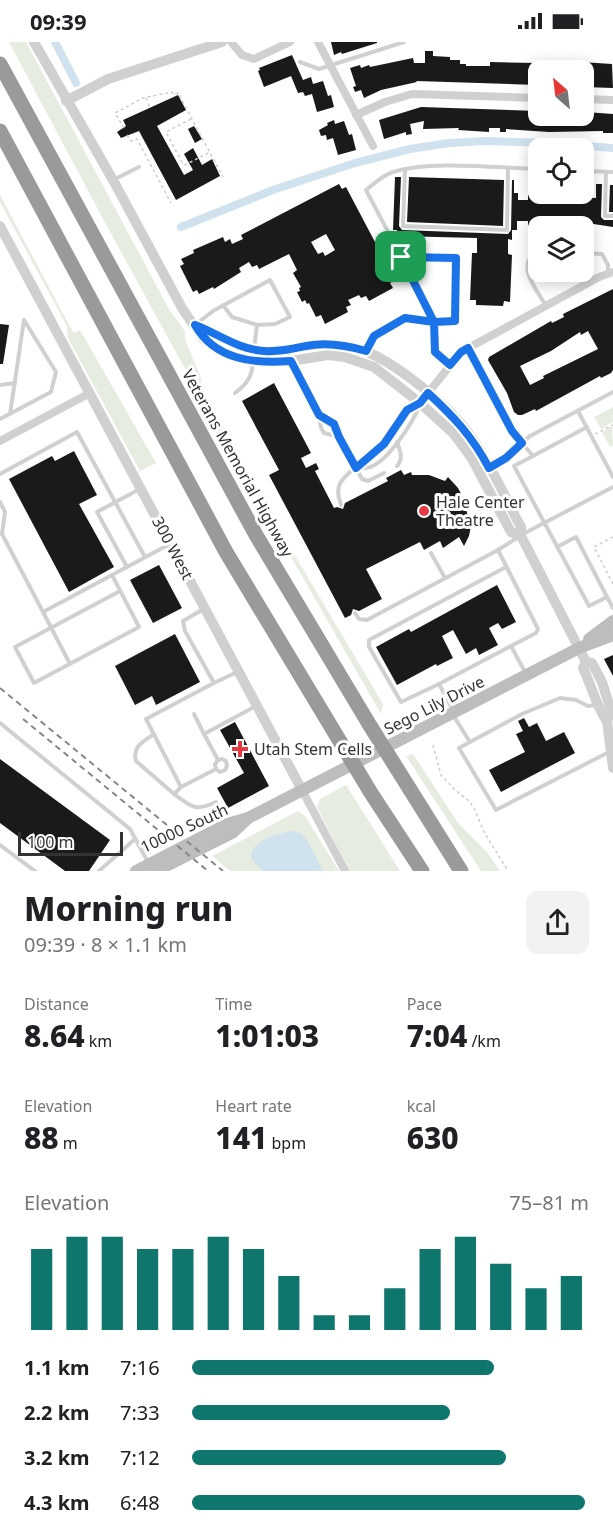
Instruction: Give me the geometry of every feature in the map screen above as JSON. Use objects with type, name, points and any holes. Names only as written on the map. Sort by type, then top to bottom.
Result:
[{"type":"highway","name":"Veterans Memorial Highway","points":[[0,64],[255,535],[460,871]]},
{"type":"highway","points":[[0,131],[226,552],[371,793],[422,871]]},
{"type":"main road","name":"Sego Lily Drive","points":[[579,648],[613,621]]},
{"type":"main road","name":"Sego Lily Drive","points":[[303,790],[579,648],[613,635]]},
{"type":"main road","name":"10000 South","points":[[136,871],[152,867],[227,824],[248,818],[303,790]]},
{"type":"street","points":[[34,42],[113,180],[178,302],[195,325],[210,330],[254,356],[291,361],[328,355],[360,361],[387,375],[444,423],[462,443],[511,532],[520,536]]},
{"type":"street","points":[[66,101],[108,79],[222,42]]},
{"type":"street","points":[[231,42],[242,55],[254,59],[290,42]]},
{"type":"street","points":[[318,42],[373,146]]},
{"type":"street","points":[[356,115],[385,102],[412,94],[528,98]]},
{"type":"street","points":[[594,99],[613,100]]},
{"type":"street","name":"300 West","points":[[0,226],[345,871]]},
{"type":"street","points":[[420,403],[461,352],[610,272]]},
{"type":"street","points":[[254,356],[319,344],[332,344],[366,351],[387,362],[428,393],[461,424],[472,438],[521,527],[520,536],[586,662]]},
{"type":"street","points":[[0,441],[90,393]]},
{"type":"street","points":[[586,662],[583,668],[600,713],[607,721]]},
{"type":"street","points":[[586,662],[592,663],[607,695],[611,711],[607,721],[613,768]]},
{"type":"lane","points":[[300,62],[319,69],[404,42]]},
{"type":"lane","points":[[450,365],[435,352],[434,322],[366,190],[388,174],[405,170],[438,166],[528,169]]},
{"type":"lane","points":[[113,180],[139,167]]},
{"type":"lane","points":[[405,170],[403,226],[507,230],[508,168]]},
{"type":"lane","points":[[594,171],[613,172]]},
{"type":"lane","points":[[606,172],[605,216],[613,216]]},
{"type":"lane","points":[[594,254],[602,254],[610,272]]},
{"type":"lane","points":[[366,351],[374,336],[405,318],[434,322],[455,321],[456,258],[401,257]]},
{"type":"lane","points":[[195,325],[223,305],[270,280],[290,317],[275,324],[257,325],[232,317],[223,305]]},
{"type":"lane","points":[[533,282],[546,306]]},
{"type":"lane","points":[[0,419],[10,414],[51,392],[56,372],[24,320],[10,414]]},
{"type":"lane","points":[[235,393],[246,384],[252,373],[257,325]]},
{"type":"lane","points":[[468,348],[512,431],[533,456]]},
{"type":"lane","points":[[291,361],[319,415],[319,423],[324,433],[339,437]]},
{"type":"lane","points":[[0,385],[15,383]]},
{"type":"lane","points":[[489,468],[506,458],[530,436],[613,392]]},
{"type":"lane","points":[[341,505],[338,497],[339,485],[388,438],[407,410],[420,403]]},
{"type":"lane","points":[[356,468],[368,468],[375,465],[396,443],[416,414],[420,403]]},
{"type":"lane","points":[[578,411],[613,477]]},
{"type":"lane","points":[[319,415],[332,421],[365,481],[384,473]]},
{"type":"lane","points":[[587,427],[514,466],[589,606],[607,597]]},
{"type":"lane","points":[[0,474],[77,432],[145,557]]},
{"type":"lane","points":[[388,438],[396,443],[401,455],[397,466]]},
{"type":"lane","points":[[355,613],[359,619],[367,620],[613,487]]},
{"type":"lane","points":[[127,567],[97,512],[141,488]]},
{"type":"lane","points":[[0,502],[4,512],[2,534],[70,664]]},
{"type":"lane","points":[[558,547],[576,537],[613,608]]},
{"type":"lane","points":[[43,612],[171,543]]},
{"type":"lane","points":[[498,550],[538,629],[536,633],[439,684],[401,702],[398,700],[369,647],[369,640],[506,567]]},
{"type":"lane","points":[[431,553],[445,578]]},
{"type":"lane","points":[[112,575],[139,627],[33,683],[15,647],[120,591]]},
{"type":"lane","points":[[206,608],[183,621],[185,631],[214,684]]},
{"type":"lane","points":[[511,646],[526,675]]},
{"type":"lane","points":[[181,787],[146,719],[239,671]]},
{"type":"lane","points":[[439,684],[470,742]]},
{"type":"lane","points":[[598,705],[588,706],[576,700],[560,698],[522,714],[459,748],[496,810],[611,751]]},
{"type":"lane","points":[[204,734],[257,705]]},
{"type":"lane","points":[[194,714],[218,760]]},
{"type":"lane","points":[[0,723],[130,829],[152,867]]},
{"type":"lane","points":[[154,735],[137,745],[134,753],[136,761],[174,795],[193,807],[204,807],[216,801]]},
{"type":"lane","points":[[218,760],[226,761],[225,770],[220,772],[216,769],[214,764],[218,760]]},
{"type":"lane","points":[[174,795],[181,787],[216,769]]},
{"type":"lane","points":[[99,871],[135,839]]},
{"type":"lane","points":[[0,845],[35,871]]},
{"type":"path","points":[[124,128],[116,113],[146,98],[172,92],[174,95],[178,93],[223,177]]},
{"type":"path","points":[[146,98],[150,108]]},
{"type":"path","points":[[191,119],[166,132],[181,161],[185,165],[210,152]]},
{"type":"path","points":[[127,135],[131,141],[137,139],[171,204]]},
{"type":"path","points":[[177,163],[181,161]]},
{"type":"path","points":[[591,436],[613,425]]},
{"type":"path","points":[[613,537],[594,547],[613,585]]},
{"type":"path","points":[[608,575],[613,576]]},
{"type":"path","points":[[433,745],[441,775],[469,801],[484,832],[508,871]]},
{"type":"shaded area","points":[[9,42],[26,42],[170,311],[185,331],[185,340],[200,375],[202,388],[291,549],[383,704],[381,714],[227,445]]},
{"type":"shaded area","points":[[0,195],[69,325],[74,333],[80,330],[156,463],[140,471],[68,338],[67,326],[0,202]]},
{"type":"shaded area","points":[[613,407],[613,422],[601,429],[594,417]]},
{"type":"shaded area","points":[[612,426],[613,446],[610,447],[602,432]]},
{"type":"shaded area","points":[[413,754],[458,823],[487,852],[500,871],[481,871],[406,756]]},
{"type":"shaded area","points":[[346,785],[400,871],[349,871],[317,807],[320,799]]},
{"type":"shaded area","points":[[298,811],[305,816],[339,871],[230,871],[212,856]]},
{"type":"water","points":[[291,831],[301,833],[309,843],[323,871],[263,871],[252,860],[251,852],[259,843]]},
{"type":"building","points":[[331,42],[377,42],[377,43],[334,55]]},
{"type":"building","points":[[425,51],[433,51],[433,56],[460,60],[460,64],[466,64],[466,66],[490,66],[490,62],[528,63],[528,85],[416,81],[381,90],[364,98],[361,90],[355,92],[353,87],[356,86],[350,68],[360,65],[361,68],[369,65],[370,67],[413,58],[414,63],[425,63]]},
{"type":"building","points":[[292,55],[303,80],[311,77],[313,84],[323,81],[328,96],[331,95],[334,107],[317,112],[312,94],[305,96],[303,92],[298,93],[291,76],[264,87],[259,68]]},
{"type":"building","points":[[594,63],[612,64],[613,88],[594,87]]},
{"type":"building","points":[[178,95],[186,110],[157,126],[184,175],[193,170],[184,154],[193,148],[202,165],[212,159],[220,176],[176,200],[139,131],[121,138],[117,132],[126,126],[123,120]]},
{"type":"building","points":[[421,107],[528,111],[528,126],[594,126],[594,113],[613,114],[613,133],[506,129],[506,132],[500,132],[500,128],[489,128],[489,132],[458,130],[459,128],[423,129],[424,121],[410,124],[412,134],[406,135],[406,132],[384,139],[379,120]]},
{"type":"building","points":[[334,120],[335,124],[344,121],[349,135],[352,134],[356,150],[338,155],[333,138],[327,140],[326,135],[321,136],[319,130]]},
{"type":"building","points":[[194,126],[202,139],[195,143],[188,129]]},
{"type":"building","points":[[395,177],[401,177],[399,226],[402,230],[508,234],[511,230],[512,180],[514,180],[514,193],[518,193],[518,200],[528,200],[528,204],[594,204],[596,184],[602,184],[601,217],[604,220],[613,220],[613,227],[594,224],[594,216],[528,216],[528,221],[517,221],[517,230],[512,230],[512,240],[508,239],[508,254],[512,255],[510,302],[504,301],[503,306],[476,305],[476,300],[470,300],[472,253],[477,253],[477,238],[397,236],[397,230],[393,230]]},
{"type":"building","points":[[409,177],[504,180],[503,226],[407,222]]},
{"type":"building","points":[[339,184],[342,189],[346,187],[395,280],[390,283],[393,288],[369,301],[366,296],[361,298],[359,295],[348,300],[351,305],[346,307],[348,312],[325,324],[321,315],[316,317],[309,303],[307,304],[305,300],[302,302],[297,292],[301,287],[293,273],[297,270],[289,254],[259,269],[257,265],[252,267],[249,262],[239,268],[241,272],[214,289],[213,287],[199,294],[197,290],[193,292],[180,266],[184,264],[181,259],[194,253],[193,250],[223,237],[225,242],[230,239],[232,244],[243,239],[241,235]],"holes":[[[326,234],[335,250],[325,256],[323,252],[318,254],[311,242]]]},
{"type":"building","points":[[610,185],[613,185],[613,212],[609,212]]},
{"type":"building","points":[[613,289],[613,370],[536,411],[535,409],[518,415],[514,412],[507,393],[488,360],[489,357],[551,321],[552,323],[564,317],[563,314]],"holes":[[[588,331],[598,349],[543,376],[544,378],[530,385],[520,366],[551,351],[580,332],[581,335]]]},
{"type":"building","points":[[0,324],[9,325],[3,364],[0,364]]},
{"type":"building","points":[[274,383],[311,453],[301,458],[306,468],[316,463],[319,469],[315,471],[334,508],[343,509],[345,503],[388,481],[386,478],[401,470],[404,475],[411,472],[412,475],[429,475],[445,481],[448,477],[458,488],[467,505],[465,506],[471,526],[464,546],[459,537],[443,548],[440,541],[424,550],[420,542],[366,569],[382,599],[359,611],[353,609],[351,615],[345,618],[269,475],[279,470],[242,401]]},
{"type":"building","points":[[74,451],[97,495],[79,504],[114,567],[69,592],[9,479],[52,456],[55,461]]},
{"type":"building","points":[[159,565],[182,608],[153,623],[130,580]]},
{"type":"building","points":[[497,585],[516,622],[502,629],[498,623],[489,628],[498,645],[479,655],[476,648],[466,654],[453,630],[442,636],[453,658],[437,666],[436,664],[397,685],[376,647],[409,629],[411,632]]},
{"type":"building","points":[[175,634],[200,682],[156,705],[152,696],[135,705],[115,666]]},
{"type":"building","points":[[613,655],[613,676],[604,659]]},
{"type":"building","points":[[524,718],[529,727],[537,723],[546,741],[564,732],[575,753],[501,792],[489,770],[525,752],[516,734],[523,731],[518,721]]},
{"type":"building","points":[[235,722],[269,786],[228,808],[217,788],[244,773],[220,730]]},
{"type":"building","points":[[0,759],[110,840],[89,871],[65,871],[0,823]]},
{"type":"waterway","points":[[55,42],[76,83]]},
{"type":"waterway","points":[[181,227],[273,190],[355,163],[410,149],[484,141],[613,148]]},
{"type":"railway","points":[[0,688],[223,871]]},
{"type":"railway","points":[[23,719],[208,871]]},
{"type":"place","name":"Hale Center Theatre","points":[[424,511]]},
{"type":"place","name":"Utah Stem Cells","points":[[240,749]]},
{"type":"route","points":[[401,257],[434,322],[405,318],[374,336],[366,351],[332,344],[280,351],[254,350],[230,343],[210,330],[195,325],[203,339],[214,347],[239,358],[271,363],[291,361],[319,415],[332,421],[356,468],[362,460],[384,444],[407,410],[420,403],[428,393],[461,424],[481,452],[489,468],[506,458],[522,443],[514,435],[468,348],[461,352],[450,365],[435,352],[434,322],[455,321],[456,258],[401,257]]}]
